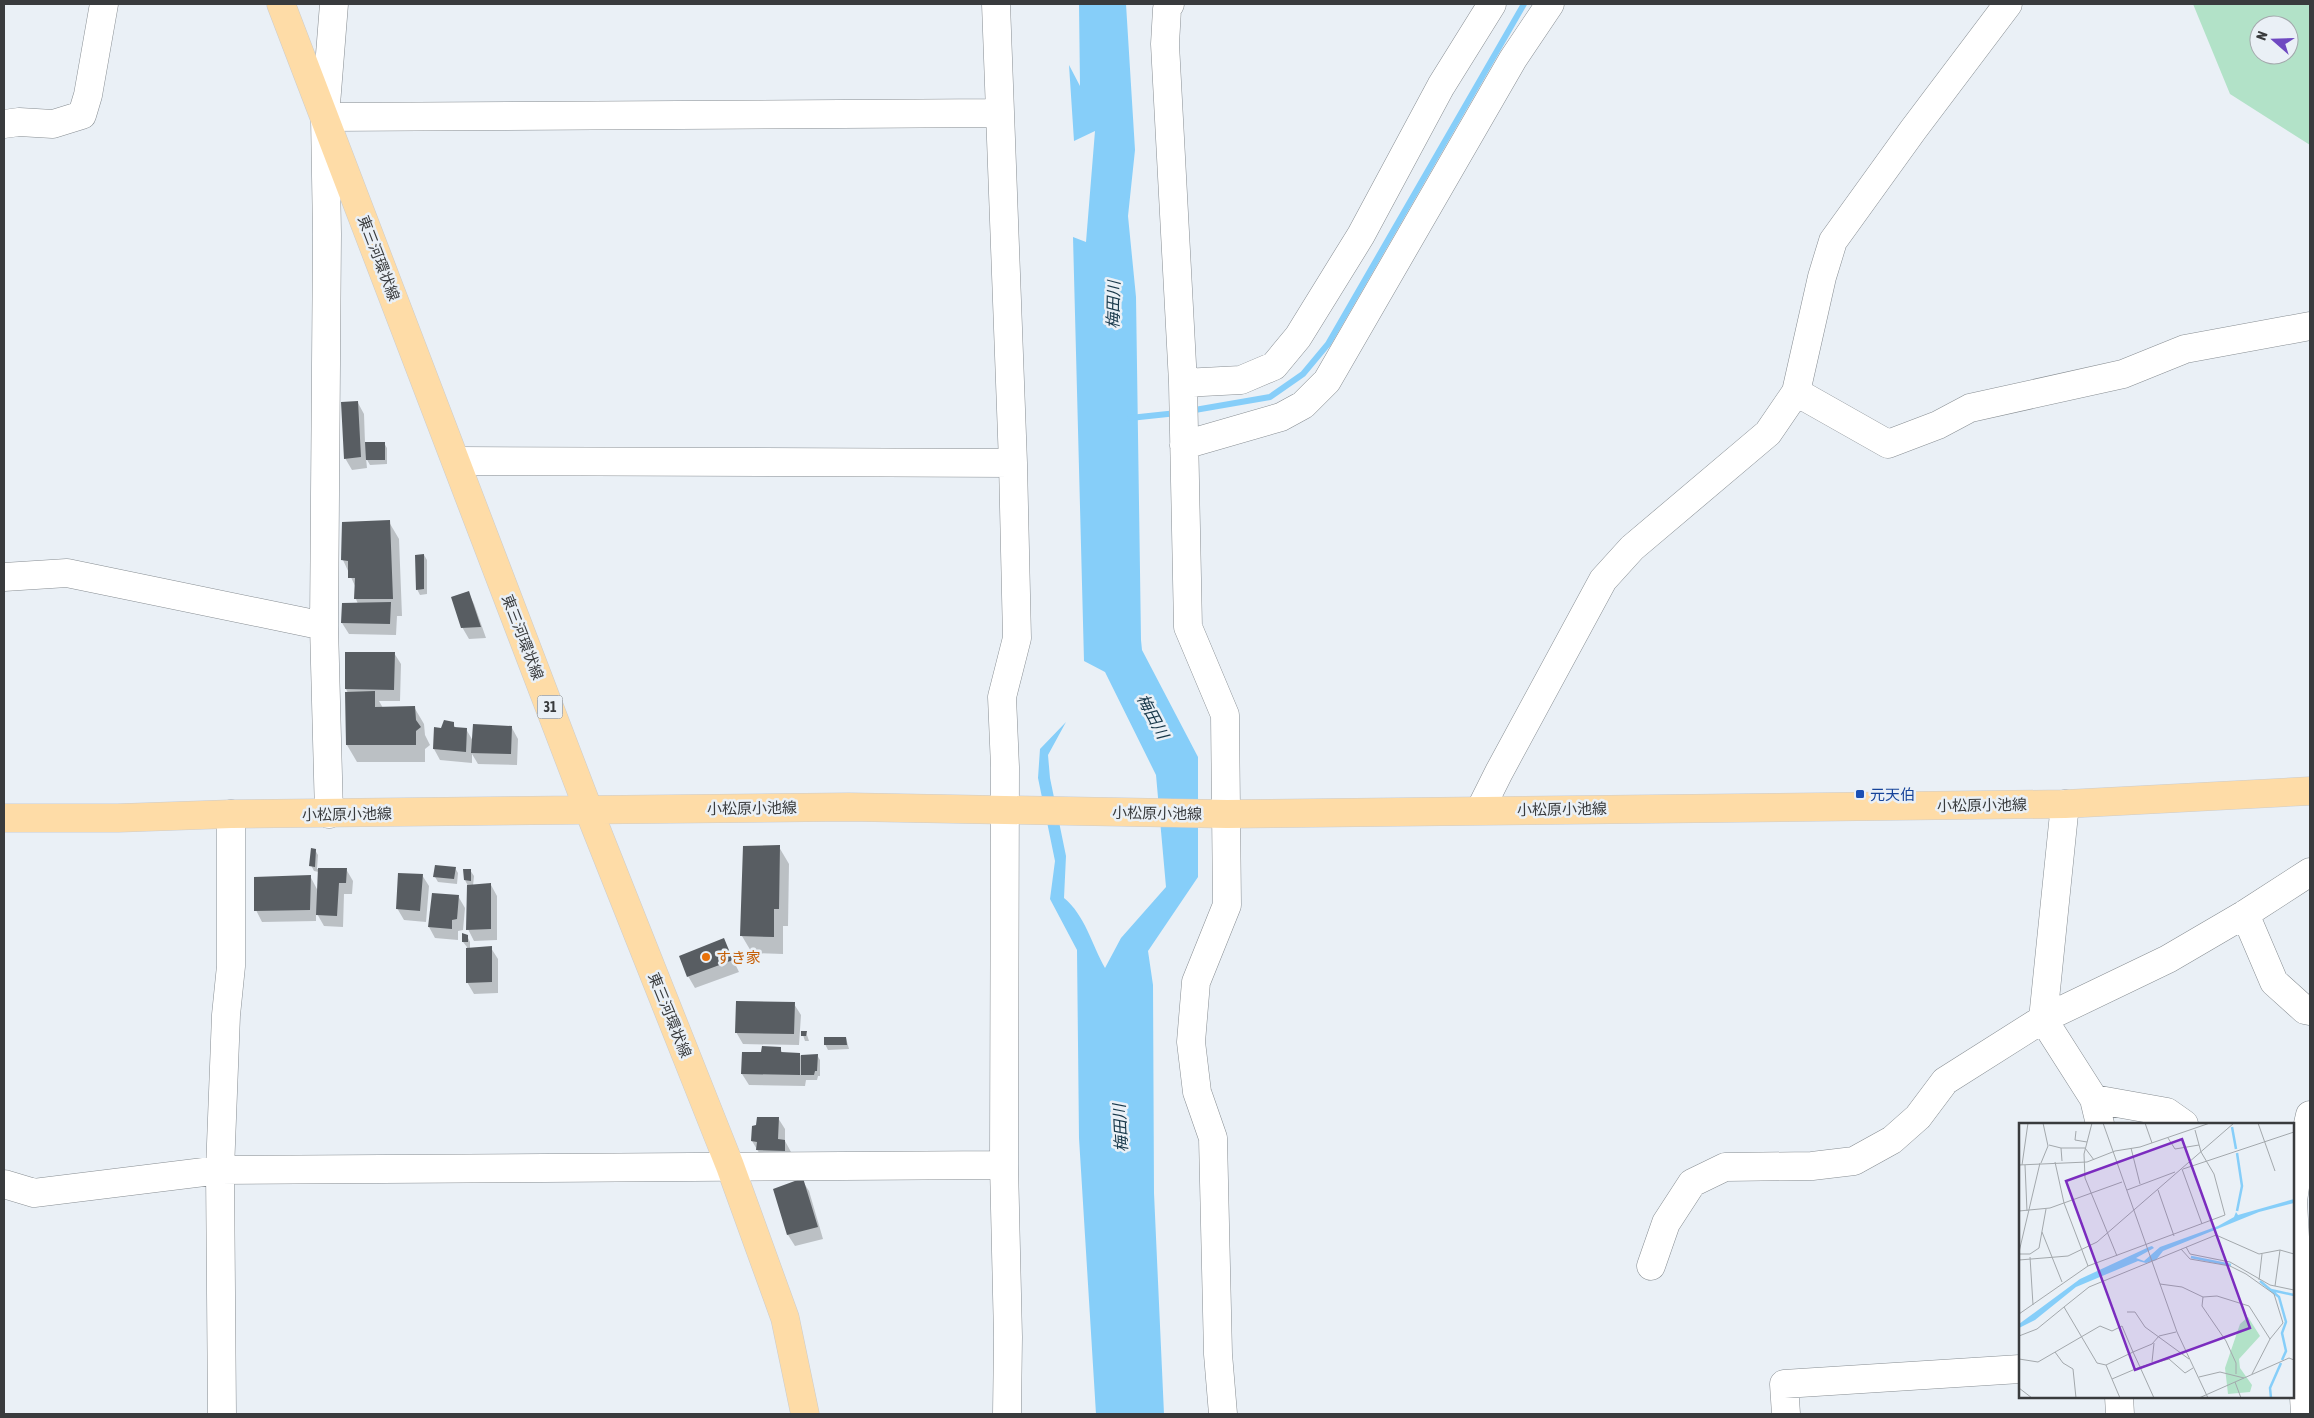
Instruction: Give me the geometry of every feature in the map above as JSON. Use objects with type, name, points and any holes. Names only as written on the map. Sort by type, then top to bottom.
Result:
[{"type":"main road","name":"東三河環状線","points":[[281,4],[589,811],[730,1166],[785,1318],[805,1414]]},
{"type":"main road","name":"小松原小池線","points":[[4,818],[850,807],[1219,814],[2065,804],[2310,791]]},
{"type":"street","points":[[4,124],[19,122],[53,124],[82,115],[88,95],[104,4]]},
{"type":"street","points":[[328,814],[324,626],[327,234],[325,117],[334,4]]},
{"type":"street","points":[[996,4],[1013,463],[1017,638],[1002,698],[1005,767],[1013,811],[1004,1164],[1008,1337],[1007,1414]]},
{"type":"street","points":[[1170,4],[1166,9],[1165,44],[1183,412],[1188,627],[1225,715],[1219,814],[1228,905],[1196,982],[1191,1042],[1197,1092],[1213,1138],[1218,1354],[1222,1414]]},
{"type":"street","points":[[1183,412],[1241,380],[1274,366],[1298,337],[1361,234],[1441,86],[1492,4]]},
{"type":"street","points":[[1183,412],[1281,417],[1303,405],[1327,381],[1513,59],[1550,4]]},
{"type":"street","points":[[1480,810],[1603,580],[1632,548],[1768,433],[1796,392],[1822,277],[1834,241],[1913,130],[2008,4]]},
{"type":"street","points":[[325,117],[1000,113]]},
{"type":"street","points":[[1796,392],[1888,444],[1938,425],[1970,408],[2123,374],[2185,349],[2310,326]]},
{"type":"street","points":[[456,462],[1013,463]]},
{"type":"street","points":[[4,577],[67,573],[324,626]]},
{"type":"street","points":[[2065,804],[2043,1019],[2097,1112],[2168,1112],[2183,1123]]},
{"type":"street","points":[[222,1414],[220,1170],[226,1016],[231,966],[231,814]]},
{"type":"street","points":[[1651,1266],[1666,1223],[1692,1183],[1724,1167],[1812,1166],[1854,1161],[1892,1140],[1918,1117],[1945,1081],[2043,1019],[2168,960],[2310,872]]},
{"type":"street","points":[[2245,914],[2274,982],[2305,1010],[2310,1012]]},
{"type":"street","points":[[2294,1194],[2310,1115]]},
{"type":"street","points":[[4,1184],[34,1193],[220,1170],[1004,1164]]},
{"type":"street","points":[[2294,1219],[2305,1414]]},
{"type":"street","points":[[1786,1414],[1784,1384],[2019,1369]]},
{"type":"street","points":[[2118,1398],[2120,1414]]},
{"type":"green space","points":[[2193,4],[2310,4],[2310,145],[2230,94]]},
{"type":"water","name":"梅田川","points":[[1079,4],[1126,4],[1135,150],[1128,216],[1136,297],[1141,640],[1142,650],[1198,757],[1198,877],[1148,951],[1153,985],[1154,1193],[1164,1414],[1096,1414],[1079,1138],[1077,950],[1050,899],[1055,861],[1038,778],[1040,749],[1066,722],[1048,755],[1050,778],[1066,856],[1064,898],[1083,922],[1105,968],[1121,938],[1166,887],[1156,775],[1105,672],[1084,661],[1073,237],[1086,242],[1095,131],[1074,141],[1069,65],[1080,86]]},
{"type":"building","points":[[358,401],[361,457],[344,459],[341,402]]},
{"type":"building","points":[[365,442],[385,442],[385,460],[366,460]]},
{"type":"building","points":[[390,520],[393,599],[354,599],[355,578],[348,578],[348,561],[341,560],[342,522]]},
{"type":"building","points":[[424,554],[424,589],[416,590],[415,555]]},
{"type":"building","points":[[469,591],[481,627],[461,628],[451,597]]},
{"type":"building","points":[[391,602],[390,624],[341,623],[342,603]]},
{"type":"building","points":[[345,652],[395,652],[394,690],[345,689]]},
{"type":"building","points":[[375,691],[375,707],[415,706],[416,720],[421,727],[416,731],[416,745],[346,745],[345,692]]},
{"type":"building","points":[[444,720],[454,722],[454,727],[467,728],[466,752],[433,749],[434,727],[441,728]]},
{"type":"building","points":[[473,724],[512,726],[511,754],[471,753]]},
{"type":"building","points":[[780,845],[779,909],[774,909],[774,937],[740,936],[743,846]]},
{"type":"building","points":[[311,848],[316,849],[315,867],[309,866]]},
{"type":"building","points":[[435,865],[456,867],[454,879],[433,877]]},
{"type":"building","points":[[318,868],[347,868],[346,883],[339,883],[337,916],[316,915]]},
{"type":"building","points":[[463,869],[471,869],[471,881],[464,880]]},
{"type":"building","points":[[398,873],[423,874],[420,911],[396,909]]},
{"type":"building","points":[[311,875],[310,910],[254,911],[254,877]]},
{"type":"building","points":[[491,883],[491,929],[466,930],[467,885]]},
{"type":"building","points":[[432,893],[459,895],[457,919],[452,920],[452,929],[428,927]]},
{"type":"building","points":[[462,933],[468,935],[468,942],[462,942]]},
{"type":"building","points":[[724,938],[733,960],[687,977],[679,956]]},
{"type":"building","points":[[492,946],[492,982],[466,983],[466,948]]},
{"type":"building","points":[[736,1001],[795,1002],[794,1034],[735,1033]]},
{"type":"building","points":[[801,1031],[807,1031],[806,1036],[801,1036]]},
{"type":"building","points":[[824,1037],[846,1037],[847,1045],[824,1045]]},
{"type":"building","points":[[762,1046],[781,1047],[781,1052],[800,1053],[800,1075],[741,1074],[742,1052],[761,1052]]},
{"type":"building","points":[[818,1054],[817,1071],[815,1071],[814,1075],[801,1075],[801,1055]]},
{"type":"building","points":[[757,1117],[779,1117],[778,1139],[785,1140],[785,1151],[756,1150],[757,1142],[751,1141],[752,1126],[756,1125]]},
{"type":"building","points":[[803,1178],[818,1227],[787,1235],[773,1189]]},
{"type":"waterway","points":[[1189,411],[1270,397],[1303,374],[1328,344],[1524,4]]},
{"type":"waterway","points":[[1130,418],[1177,413]]},
{"type":"place","name":"元天伯","points":[[1860,794]]},
{"type":"place","name":"すき家","points":[[706,957]]}]
